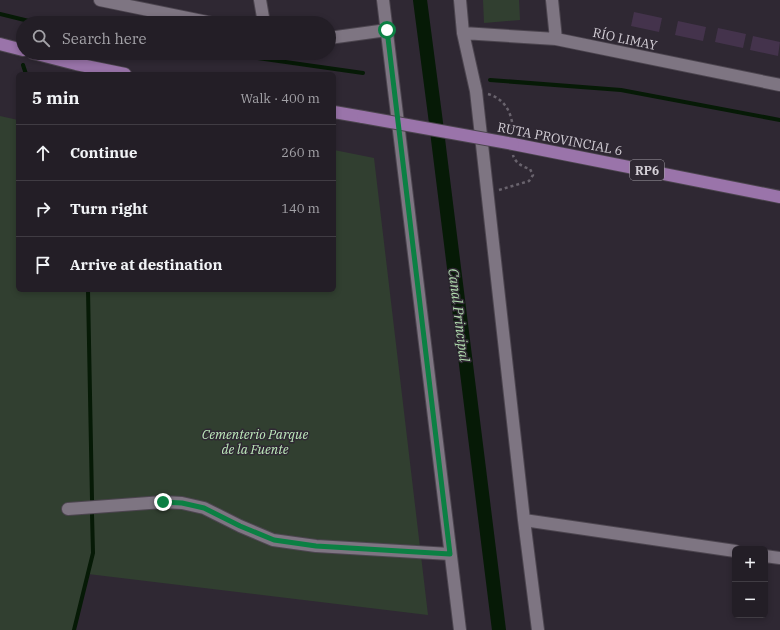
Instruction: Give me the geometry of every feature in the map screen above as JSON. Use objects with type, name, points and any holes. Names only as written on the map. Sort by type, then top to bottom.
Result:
[{"type":"main road","points":[[0,44],[16,48]]},
{"type":"main road","points":[[60,60],[115,72]]},
{"type":"main road","name":"RUTA PROVINCIAL 6","points":[[336,112],[514,144],[780,197]]},
{"type":"street","points":[[260,0],[263,16]]},
{"type":"street","points":[[383,0],[460,630]]},
{"type":"street","points":[[460,0],[464,33],[476,91],[524,520],[538,630]]},
{"type":"street","points":[[552,0],[556,39]]},
{"type":"street","points":[[104,1],[178,16]]},
{"type":"street","points":[[336,37],[387,30]]},
{"type":"street","name":"RÍO LIMAY","points":[[464,33],[556,39],[780,85]]},
{"type":"street","points":[[68,509],[163,502],[182,503],[204,508],[240,526],[274,540],[316,546],[450,554]]},
{"type":"street","points":[[524,520],[732,551]]},
{"type":"street","points":[[768,556],[780,558]]},
{"type":"green space","points":[[483,0],[519,0],[520,20],[484,23]]},
{"type":"green space","name":"Cementerio Parque de la Fuente","points":[[0,116],[16,120],[16,292],[336,292],[336,150],[374,158],[428,615],[88,574],[74,630],[0,630]]},
{"type":"building","points":[[634,12],[662,18],[659,32],[631,26]]},
{"type":"building","points":[[678,21],[706,27],[703,41],[675,35]]},
{"type":"building","points":[[718,28],[746,34],[743,48],[715,42]]},
{"type":"building","points":[[753,36],[780,42],[778,56],[750,50]]},
{"type":"waterway","name":"Canal Principal","points":[[420,0],[499,630]]},
{"type":"waterway","points":[[0,14],[16,18]]},
{"type":"waterway","points":[[272,60],[363,73]]},
{"type":"waterway","points":[[23,65],[25,72]]},
{"type":"waterway","points":[[490,80],[621,90],[780,120]]},
{"type":"waterway","points":[[88,292],[92,500]]},
{"type":"waterway","points":[[74,630],[93,553],[92,514]]},
{"type":"route","points":[[163,502],[182,503],[204,508],[240,526],[274,540],[316,546],[450,554],[387,30]]}]
